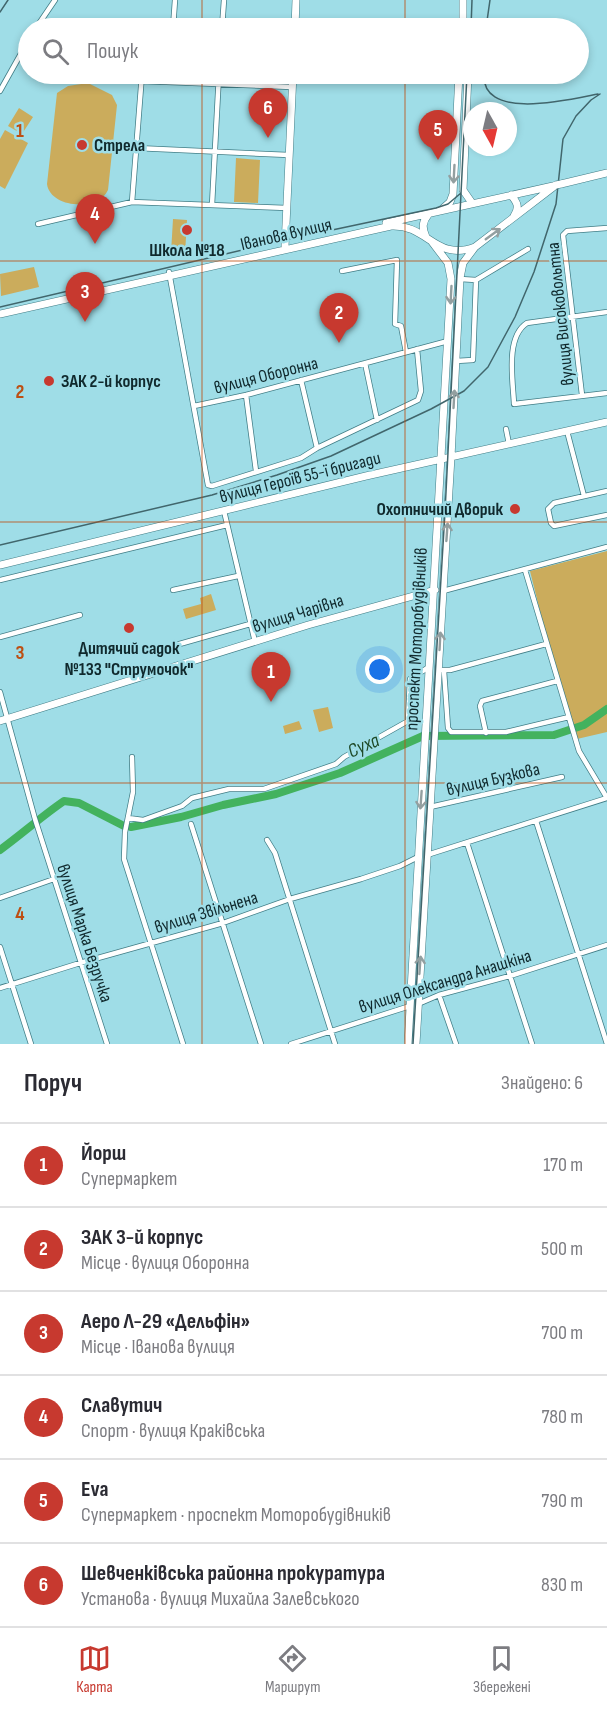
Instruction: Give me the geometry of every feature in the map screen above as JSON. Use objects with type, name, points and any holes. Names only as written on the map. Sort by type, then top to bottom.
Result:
[{"type":"main road","points":[[295,18],[296,0]]},
{"type":"main road","points":[[462,18],[463,0]]},
{"type":"main road","points":[[285,246],[292,84]]},
{"type":"main road","points":[[437,212],[448,204],[453,194],[459,84]]},
{"type":"main road","points":[[468,84],[463,190],[472,203]]},
{"type":"main road","name":"Іванова вулиця","points":[[169,274],[607,173]]},
{"type":"main road","name":"Іванова вулиця","points":[[0,312],[391,226],[405,228],[453,252],[475,247],[558,185]]},
{"type":"main road","points":[[511,195],[518,207],[511,220]]},
{"type":"main road","points":[[429,214],[423,226],[429,240]]},
{"type":"main road","name":"проспект Моторобудівників","points":[[416,1044],[414,1005],[418,857],[451,271],[448,263],[429,240]]},
{"type":"main road","name":"проспект Моторобудівників","points":[[408,1044],[414,1005],[427,855],[435,720],[442,670],[443,591],[460,279],[463,263],[475,247]]},
{"type":"main road","name":"вулиця Героїв 55-ї бригади","points":[[0,565],[442,459],[607,422]]},
{"type":"main road","name":"вулиця Чарівна","points":[[4,720],[255,642],[433,590],[443,591]]},
{"type":"street","points":[[43,18],[55,0]]},
{"type":"street","points":[[174,18],[175,0]]},
{"type":"street","points":[[223,18],[224,0]]},
{"type":"street","points":[[0,90],[18,58]]},
{"type":"street","points":[[132,202],[141,84]]},
{"type":"street","points":[[212,205],[219,84],[292,87]]},
{"type":"street","points":[[136,148],[289,155]]},
{"type":"street","points":[[38,224],[132,202],[287,208]]},
{"type":"street","name":"вулиця Високовольтна","points":[[582,396],[563,235],[567,231],[607,228]]},
{"type":"street","points":[[460,279],[476,280],[528,249]]},
{"type":"street","points":[[342,271],[397,260],[394,324],[401,326],[406,352]]},
{"type":"street","points":[[169,274],[194,406]]},
{"type":"street","points":[[456,361],[473,360],[476,280]]},
{"type":"street","points":[[607,312],[532,321],[522,326],[513,344],[514,404],[607,393]]},
{"type":"street","name":"вулиця Оборонна","points":[[194,406],[246,395],[448,341]]},
{"type":"street","name":"вулиця Героїв 55-ї бригади","points":[[194,406],[206,482],[212,486],[293,461],[418,400],[420,396],[417,349]]},
{"type":"street","points":[[365,363],[377,420]]},
{"type":"street","points":[[301,380],[317,448]]},
{"type":"street","points":[[246,395],[256,471]]},
{"type":"street","points":[[506,429],[509,444]]},
{"type":"street","points":[[567,431],[584,496]]},
{"type":"street","points":[[607,491],[551,505],[549,512],[552,525],[558,526],[607,515]]},
{"type":"street","points":[[224,511],[255,642]]},
{"type":"street","points":[[0,580],[227,525]]},
{"type":"street","name":"вулиця Чарівна","points":[[443,591],[607,547]]},
{"type":"street","points":[[427,855],[607,798],[579,751],[525,570]]},
{"type":"street","points":[[173,590],[238,576]]},
{"type":"street","points":[[0,637],[80,615]]},
{"type":"street","points":[[176,645],[250,624]]},
{"type":"street","points":[[546,644],[442,670],[449,731],[506,732],[569,717]]},
{"type":"street","points":[[128,818],[143,819],[182,806],[192,798],[229,789],[264,789],[337,764],[344,757],[408,721],[410,679],[429,667]]},
{"type":"street","points":[[486,733],[480,706],[482,701],[557,681]]},
{"type":"street","points":[[0,692],[4,720]]},
{"type":"street","name":"вулиця Марка Безручка","points":[[4,720],[107,1044]]},
{"type":"street","points":[[132,757],[133,792],[125,832],[124,859],[183,1044]]},
{"type":"street","name":"вулиця Бузкова","points":[[430,807],[562,777]]},
{"type":"street","points":[[536,820],[607,1044]]},
{"type":"street","points":[[191,824],[261,1044]]},
{"type":"street","points":[[267,840],[275,853],[335,1044]]},
{"type":"street","points":[[467,843],[532,1044]]},
{"type":"street","name":"вулиця Звільнена","points":[[0,988],[151,942],[223,923],[290,899],[371,876],[418,857]]},
{"type":"street","points":[[0,898],[54,879]]},
{"type":"street","name":"вулиця Олександра Анашкіна","points":[[291,1044],[414,1005],[439,994],[510,976],[607,945]]},
{"type":"street","points":[[0,947],[30,1044]]},
{"type":"street","points":[[439,994],[456,1044]]},
{"type":"shaded area","name":"Стрела","points":[[90,84],[112,95],[117,105],[108,190],[95,202],[85,204],[65,202],[56,198],[50,192],[47,184],[57,93],[68,86]]},
{"type":"shaded area","points":[[19,108],[33,117],[22,134],[8,126]]},
{"type":"shaded area","points":[[5,130],[28,143],[5,189],[0,186],[0,139]]},
{"type":"shaded area","points":[[236,158],[260,160],[258,203],[234,202]]},
{"type":"shaded area","points":[[173,219],[187,220],[185,254],[171,253]]},
{"type":"shaded area","points":[[34,267],[39,287],[1,296],[0,274]]},
{"type":"shaded area","points":[[607,551],[607,732],[577,739],[548,643],[530,571]]},
{"type":"shaded area","points":[[211,594],[216,610],[186,619],[183,609],[201,604],[200,598]]},
{"type":"shaded area","points":[[328,707],[333,728],[319,732],[313,710]]},
{"type":"shaded area","points":[[299,721],[302,729],[285,734],[283,726]]},
{"type":"waterway","name":"Суха","points":[[131,827],[276,794],[340,773],[423,736],[554,735],[584,725],[607,709]]},
{"type":"waterway","points":[[0,850],[64,801],[79,803],[124,826]]},
{"type":"tram line","points":[[471,18],[472,0]]},
{"type":"tram line","points":[[413,1044],[445,512],[466,84]]},
{"type":"tram line","points":[[0,307],[285,240],[436,208],[448,204],[461,193]]},
{"type":"railway","points":[[0,12],[8,0]]},
{"type":"railway","points":[[487,18],[490,0]]},
{"type":"railway","points":[[486,84],[487,89],[497,98],[512,103],[550,103],[598,94]]},
{"type":"railway","points":[[0,545],[212,495],[277,475],[331,456],[464,391],[488,367],[515,317],[534,272],[556,204],[563,139],[576,116],[600,94]]},
{"type":"place","name":"Шевченківська районна прокуратура","points":[[268,138]]},
{"type":"place","name":"Стрела","points":[[82,145]]},
{"type":"place","name":"Eva","points":[[438,160]]},
{"type":"place","name":"Школа №18","points":[[187,230]]},
{"type":"place","name":"Славутич","points":[[95,244]]},
{"type":"place","name":"Аеро Л-29 «Дельфін»","points":[[85,322]]},
{"type":"place","name":"ЗАК 3-й корпус","points":[[339,343]]},
{"type":"place","name":"ЗАК 2-й корпус","points":[[49,381]]},
{"type":"place","name":"Охотничий Дворик","points":[[515,509]]},
{"type":"place","name":"Дитячий садок №133 \"Струмочок\"","points":[[129,628]]},
{"type":"place","name":"Йорш","points":[[271,702]]}]
